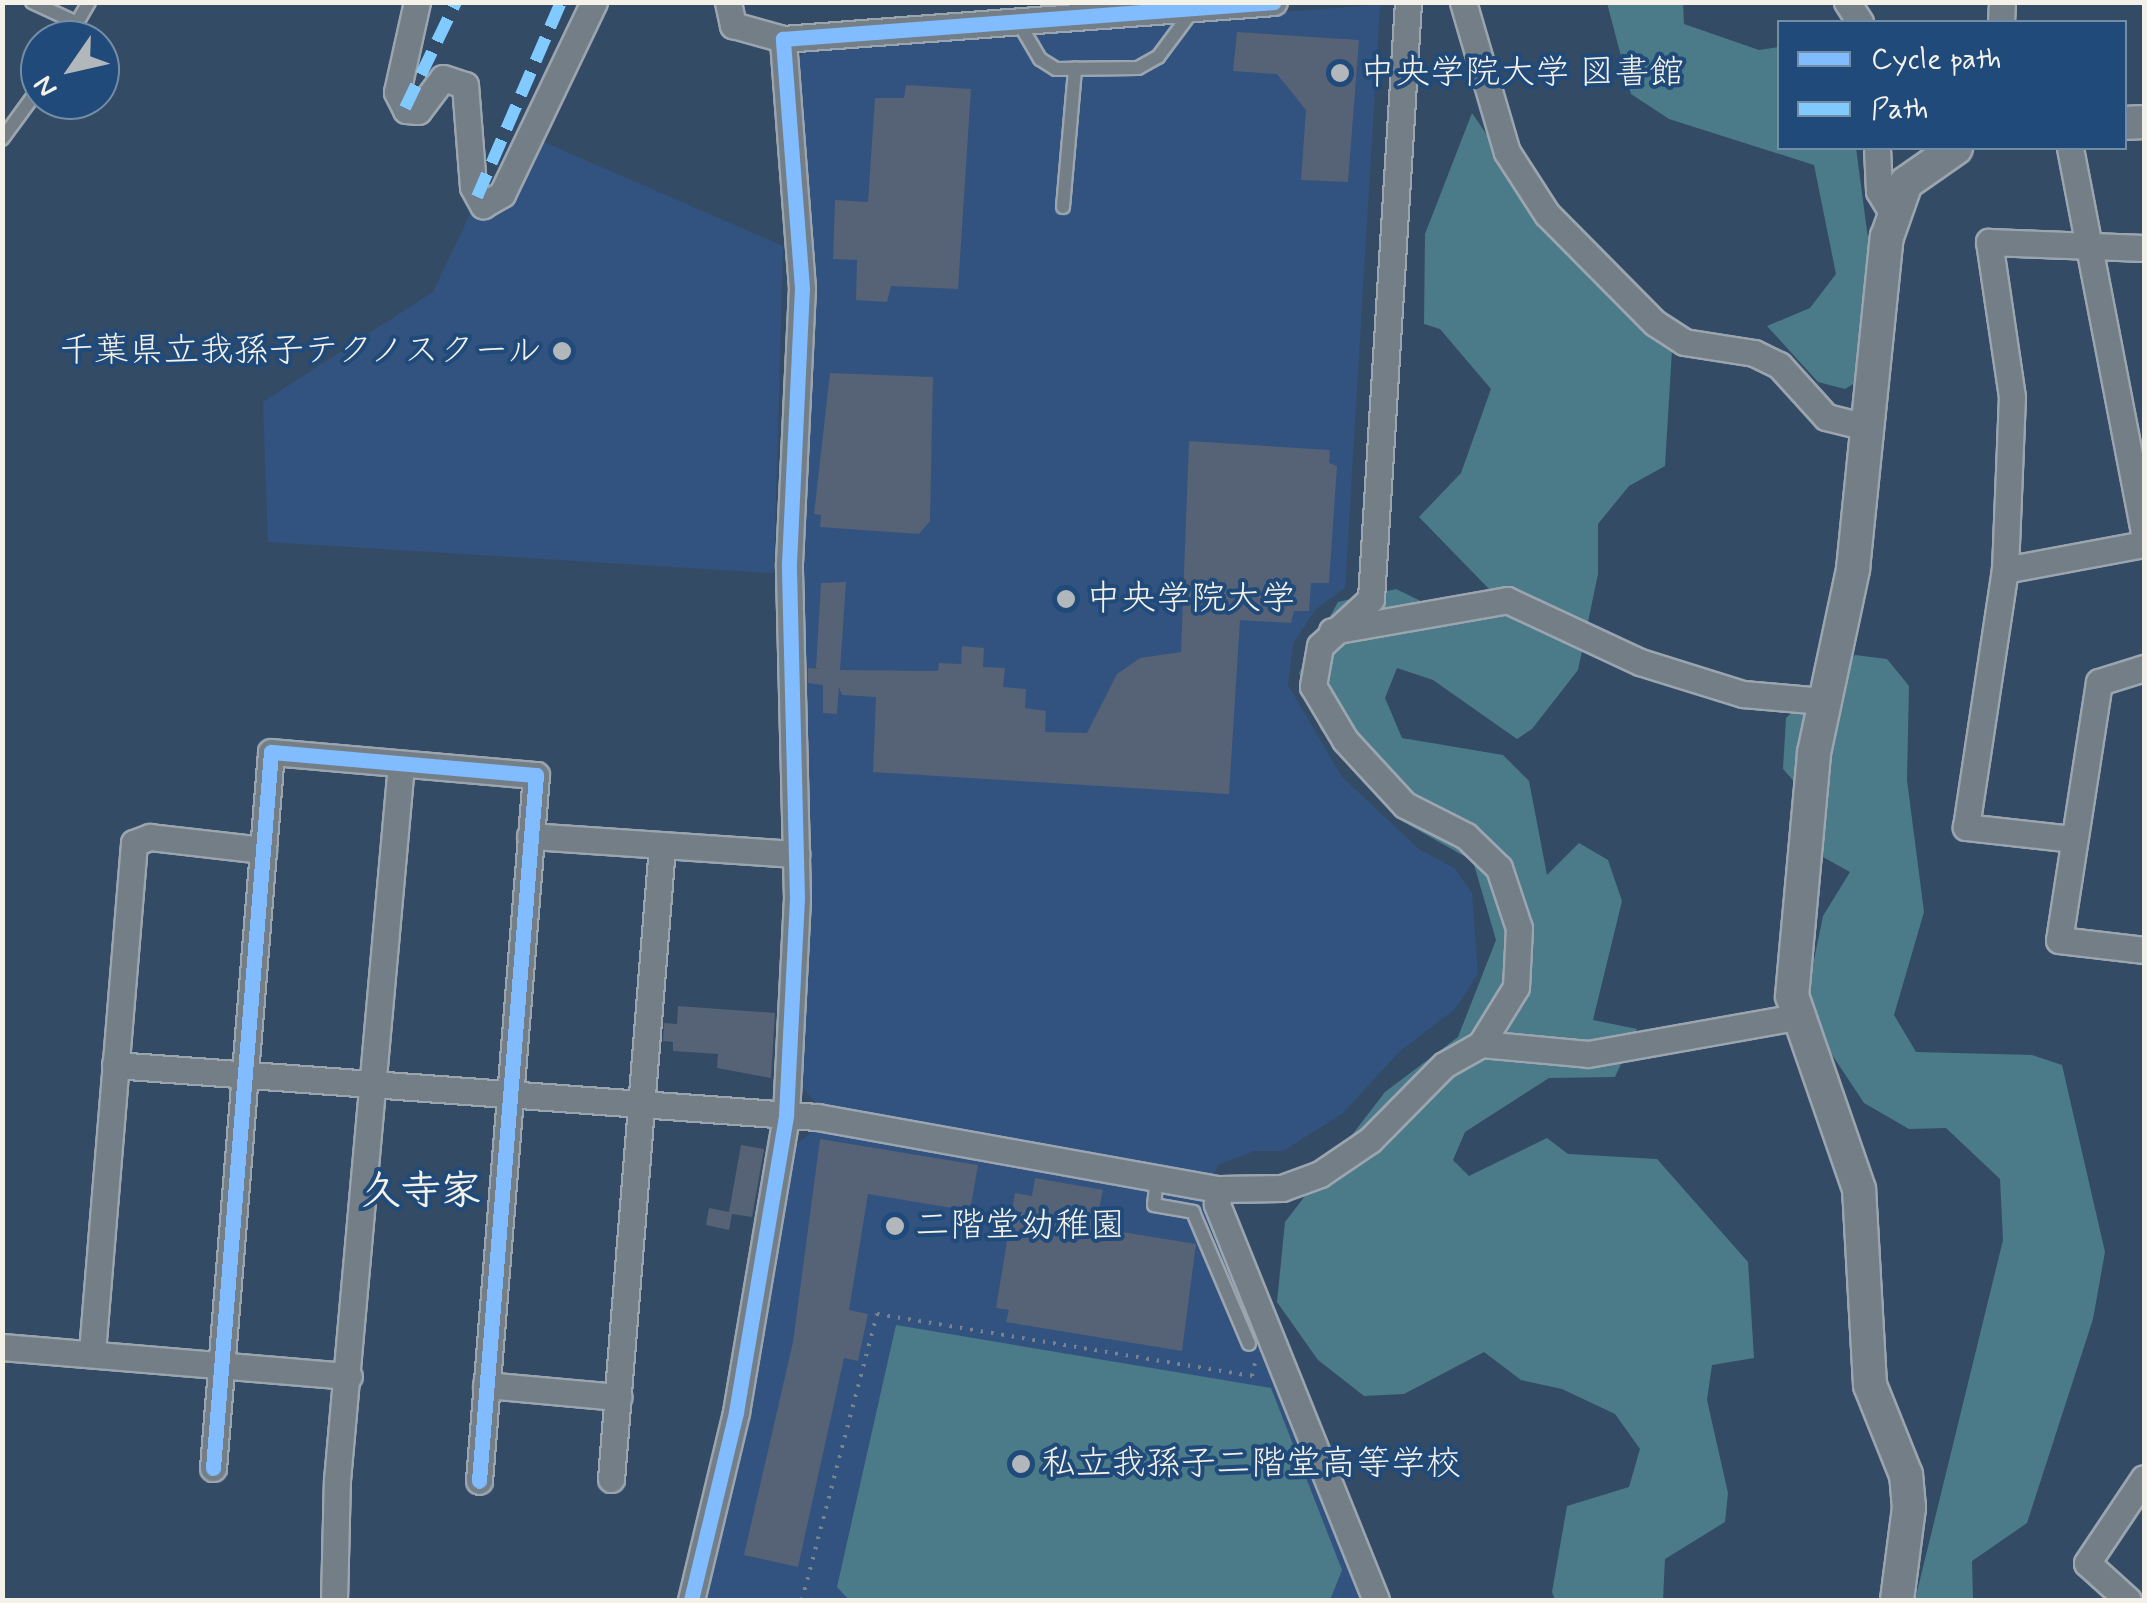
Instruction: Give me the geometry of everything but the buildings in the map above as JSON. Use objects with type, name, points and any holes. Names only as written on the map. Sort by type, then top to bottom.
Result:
[{"type":"street","points":[[417,2],[397,92],[406,110],[418,111],[443,78],[465,85],[473,187],[483,205],[502,194],[594,2]]},
{"type":"street","points":[[728,2],[733,25],[783,39],[1274,2]]},
{"type":"street","points":[[115,1065],[786,1115],[1219,1189],[1282,1188],[1320,1174],[1370,1140],[1444,1065],[1481,1044],[1516,988],[1518,928],[1507,885],[1477,844],[1405,805],[1331,722],[1313,686],[1318,651],[1332,631],[1371,598],[1408,2]]},
{"type":"street","points":[[1463,2],[1507,152],[1547,214],[1655,324],[1684,342],[1754,352],[1779,366],[1826,417],[1863,426]]},
{"type":"street","points":[[691,1600],[736,1412],[786,1115],[796,854],[789,563],[802,288],[783,39]]},
{"type":"street","points":[[1877,150],[1879,191],[1893,214]]},
{"type":"street","points":[[1897,1600],[1908,1492],[1870,1385],[1860,1190],[1842,1124],[1794,1017],[1823,701],[1853,569],[1863,426],[1893,214],[1915,172],[1953,150]]},
{"type":"street","points":[[2070,150],[2093,242],[2144,534]]},
{"type":"street","points":[[2073,839],[1966,827],[2005,570],[2012,397],[1989,242],[2093,242],[2144,248]]},
{"type":"street","points":[[2005,570],[2144,544]]},
{"type":"street","points":[[1332,631],[1507,600],[1640,662],[1743,694],[1823,701]]},
{"type":"street","points":[[2144,668],[2099,682],[2060,940],[2144,950]]},
{"type":"street","points":[[213,1468],[270,752],[536,774],[479,1481]]},
{"type":"street","points":[[334,1600],[401,764]]},
{"type":"street","points":[[530,836],[796,854]]},
{"type":"street","points":[[92,1352],[134,843],[150,837],[263,850]]},
{"type":"street","points":[[611,1479],[662,846]]},
{"type":"street","points":[[1481,1044],[1588,1054],[1794,1017]]},
{"type":"street","points":[[1219,1189],[1217,1204],[1376,1600]]},
{"type":"street","points":[[2,1347],[349,1376]]},
{"type":"street","points":[[486,1385],[618,1397]]},
{"type":"street","points":[[2116,1597],[2087,1563],[2144,1478]]},
{"type":"lane","points":[[32,2],[71,20]]},
{"type":"lane","points":[[1019,23],[1046,66],[1074,69],[1149,64],[1193,10]]},
{"type":"lane","points":[[1063,207],[1074,69]]},
{"type":"lane","points":[[2,139],[20,114]]},
{"type":"lane","points":[[1157,1177],[1154,1205],[1193,1212],[1249,1344]]},
{"type":"path","points":[[802,1600],[877,1314],[1252,1376],[1249,1344]]},
{"type":"shaded area","points":[[1607,3],[1683,3],[1684,24],[1759,50],[1777,47],[1777,150],[1856,150],[1871,261],[1858,381],[1845,389],[1818,382],[1767,326],[1810,308],[1836,274],[1814,165],[1669,119],[1631,94]]},
{"type":"shaded area","name":"中央学院大学","points":[[1380,5],[1345,588],[1316,609],[1293,643],[1288,685],[1342,777],[1419,849],[1454,868],[1472,893],[1478,974],[1455,1009],[1400,1051],[1343,1113],[1283,1151],[1254,1151],[1218,1165],[1213,1177],[821,1109],[798,1082],[807,941],[797,62],[809,46]]},
{"type":"shaded area","points":[[1472,113],[1569,256],[1672,350],[1665,466],[1629,486],[1598,524],[1598,574],[1578,670],[1532,729],[1517,739],[1433,680],[1397,668],[1385,698],[1402,738],[1503,755],[1529,781],[1547,875],[1579,843],[1608,860],[1622,901],[1593,1020],[1637,1029],[1615,1077],[1549,1078],[1465,1132],[1453,1160],[1469,1176],[1547,1138],[1568,1154],[1657,1159],[1748,1262],[1754,1358],[1712,1365],[1707,1400],[1728,1493],[1725,1522],[1665,1559],[1663,1600],[1555,1600],[1552,1592],[1567,1506],[1629,1487],[1640,1449],[1615,1414],[1562,1389],[1521,1380],[1484,1352],[1404,1394],[1364,1396],[1318,1360],[1277,1302],[1285,1222],[1385,1092],[1458,1037],[1496,940],[1473,861],[1400,820],[1321,730],[1299,673],[1338,602],[1396,589],[1466,623],[1490,590],[1419,517],[1461,473],[1491,389],[1440,329],[1424,324],[1425,234]]},
{"type":"shaded area","name":"千葉県立我孫子テクノスクール","points":[[539,140],[783,246],[774,573],[268,542],[263,402],[433,292],[472,210]]},
{"type":"shaded area","points":[[1855,655],[1887,659],[1909,686],[1907,780],[1924,912],[1894,1015],[1916,1052],[2032,1055],[2062,1065],[2105,1252],[2093,1319],[2027,1523],[1972,1561],[1973,1600],[1915,1600],[2003,1240],[2000,1179],[1946,1128],[1909,1129],[1864,1103],[1813,1026],[1809,984],[1823,916],[1850,872],[1823,857],[1818,808],[1783,769],[1786,718]]},
{"type":"shaded area","name":"私立我孫子二階堂高等学校","points":[[817,1128],[1201,1195],[1361,1600],[705,1600],[797,1144]]},
{"type":"shaded area","points":[[896,1325],[1271,1388],[1342,1570],[1330,1600],[849,1600],[837,1587]]},
{"type":"marked path","points":[[405,108],[456,2]]},
{"type":"marked path","points":[[477,197],[561,2]]},
{"type":"cycle path","points":[[691,1600],[736,1412],[786,1115],[797,898],[789,563],[802,288],[783,39],[1274,2]]},
{"type":"cycle path","points":[[213,1468],[271,752],[536,775],[479,1481]]},
{"type":"place","name":"中央学院大学 図書館","points":[[1340,73]]},
{"type":"place","name":"千葉県立我孫子テクノスクール","points":[[562,351]]},
{"type":"place","name":"中央学院大学","points":[[1066,599]]},
{"type":"place","name":"二階堂幼稚園","points":[[895,1226]]},
{"type":"place","name":"私立我孫子二階堂高等学校","points":[[1021,1464]]},
{"type":"district","name":"久寺家","points":[[421,1192]]}]
